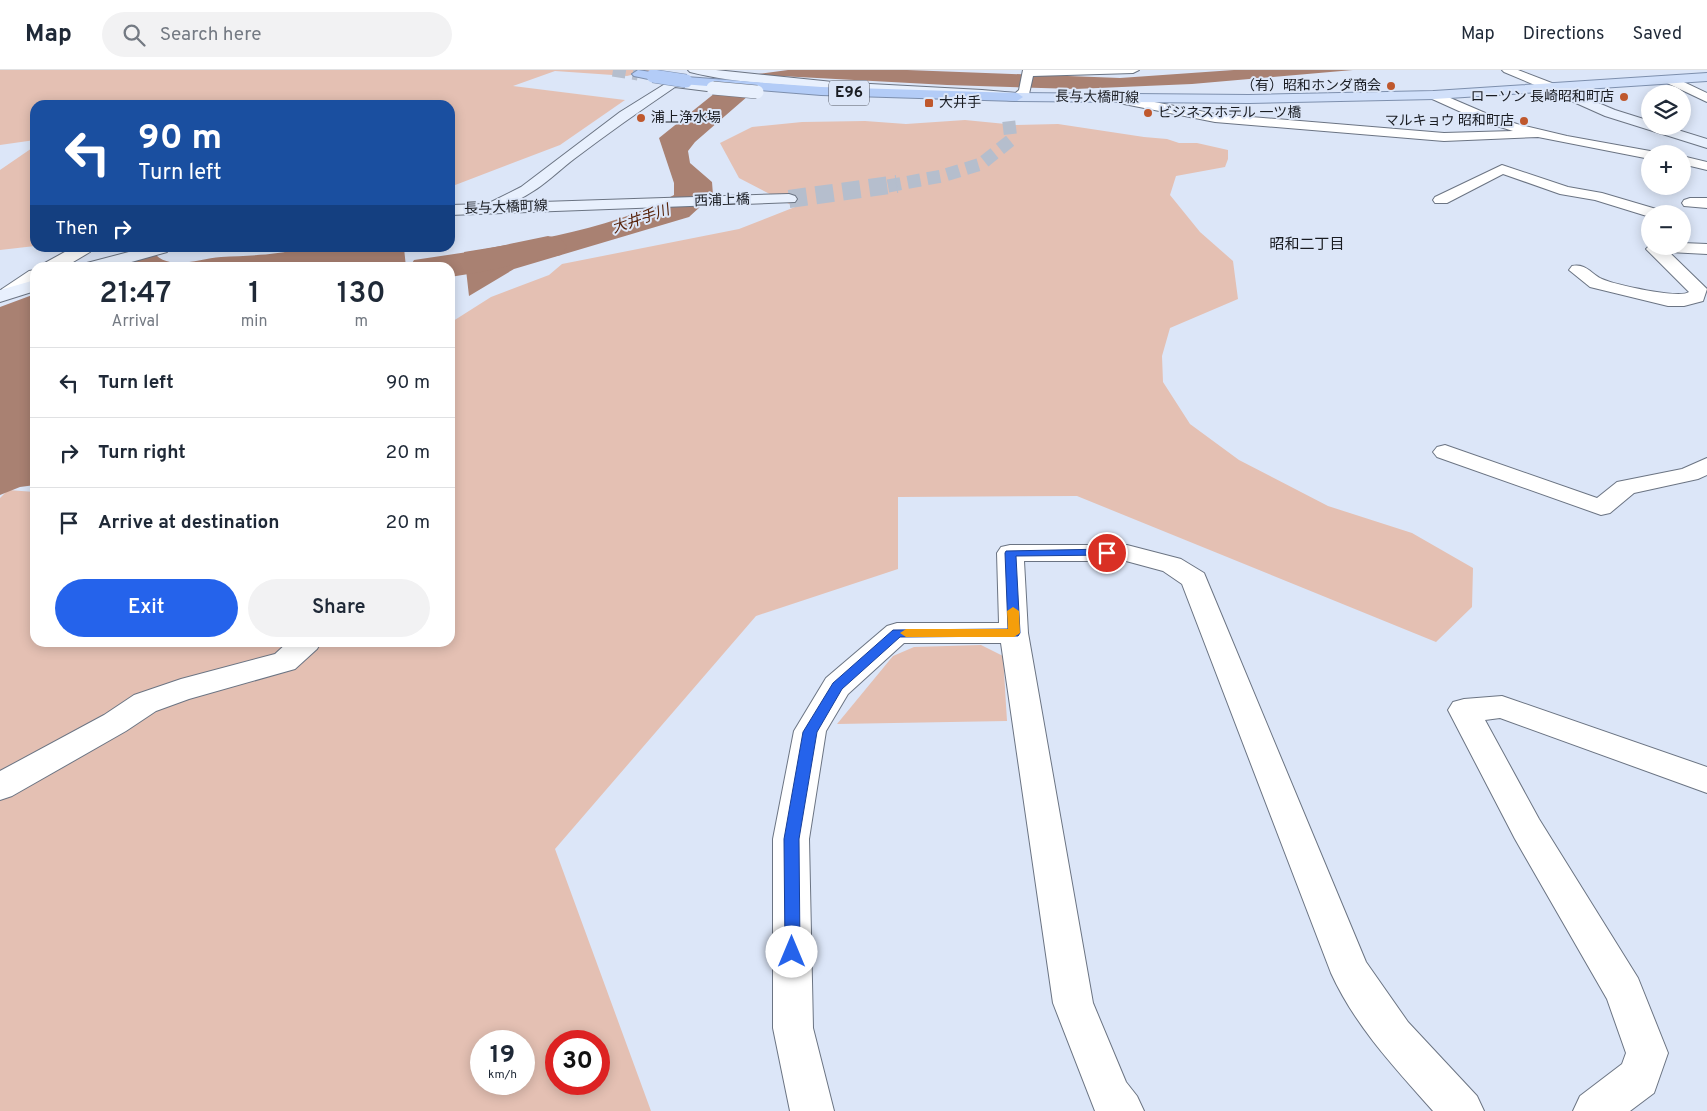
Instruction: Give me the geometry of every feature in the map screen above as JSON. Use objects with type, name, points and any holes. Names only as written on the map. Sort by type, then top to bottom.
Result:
[{"type":"highway","points":[[648,74],[684,76]]},
{"type":"highway","name":"E96","points":[[763,87],[938,95],[1021,94]]},
{"type":"main road","name":"長与大橋町線","points":[[1021,94],[1119,99],[1434,95],[1707,77]]},
{"type":"street","points":[[1011,109],[1021,94],[1027,72],[1133,70]]},
{"type":"street","points":[[1508,70],[1610,112],[1707,144]]},
{"type":"street","points":[[455,201],[523,192],[625,115],[684,76],[723,79],[763,87],[878,99],[956,100],[1021,94]]},
{"type":"street","points":[[684,76],[723,79],[763,87]]},
{"type":"street","points":[[1692,78],[1707,85]]},
{"type":"street","points":[[1671,80],[1707,98]]},
{"type":"street","points":[[1434,95],[1461,109],[1536,134],[1641,153]]},
{"type":"street","points":[[1249,98],[1269,122]]},
{"type":"street","points":[[1119,99],[1215,118],[1444,137],[1536,134]]},
{"type":"street","points":[[1693,140],[1707,138]]},
{"type":"street","points":[[1691,162],[1707,166]]},
{"type":"street","points":[[1440,200],[1502,169],[1565,191],[1598,196],[1641,209]]},
{"type":"street","points":[[551,171],[546,192],[562,206]]},
{"type":"street","name":"長与大橋町線","points":[[455,208],[484,198],[562,206]]},
{"type":"street","name":"西浦上橋","points":[[562,206],[789,199]]},
{"type":"street","points":[[1690,203],[1707,203]]},
{"type":"street","points":[[1691,232],[1707,245]]},
{"type":"street","points":[[1578,270],[1596,283],[1668,300],[1684,300],[1696,297],[1699,291],[1655,249],[1665,247],[1707,249]]},
{"type":"street","points":[[60,262],[77,252]]},
{"type":"street","points":[[111,262],[147,252]]},
{"type":"street","points":[[5,295],[30,278]]},
{"type":"street","points":[[5,295],[30,287]]},
{"type":"street","points":[[1445,452],[1601,508],[1626,487],[1690,474],[1707,465]]},
{"type":"street","points":[[1122,1111],[1111,1097],[1073,1003],[1014,633],[1010,553],[1126,553],[1172,565],[1194,578],[1350,973],[1393,1036],[1462,1111]]},
{"type":"street","points":[[812,1111],[793,1028],[791,839],[810,732],[837,686],[898,633],[1014,633]]},
{"type":"street","points":[[0,787],[115,723],[145,703],[181,690],[285,662],[302,647]]},
{"type":"street","points":[[1595,1111],[1638,1078],[1647,1053],[1624,991],[1526,830],[1464,710],[1502,707],[1707,780]]},
{"type":"shaded area","points":[[0,70],[652,70],[627,76],[555,71],[513,86],[625,100],[560,145],[455,185],[455,100],[30,100],[30,141],[0,145]]},
{"type":"shaded area","points":[[965,120],[1016,125],[1058,124],[1167,139],[1179,143],[1197,143],[1228,150],[1228,159],[1225,167],[1176,176],[1170,195],[1200,232],[1233,261],[1238,299],[1170,328],[1162,356],[1163,382],[1190,424],[1239,460],[1328,506],[1412,533],[1473,568],[1472,607],[1436,642],[1077,496],[898,497],[898,569],[756,616],[555,849],[651,1111],[0,1111],[0,498],[8,490],[30,492],[30,647],[455,647],[455,320],[491,297],[549,275],[562,264],[739,229],[795,207],[739,178],[720,143],[752,127],[802,122],[865,121],[906,124]]},
{"type":"shaded area","points":[[30,149],[30,247],[0,250],[0,170]]},
{"type":"shaded area","points":[[981,645],[1003,656],[1007,721],[837,724],[893,656],[914,647]]},
{"type":"water","points":[[788,70],[907,70],[1120,78],[1234,70],[1353,70],[1192,84],[1075,89],[947,85],[780,76],[748,96],[695,142],[688,151],[690,163],[712,182],[713,195],[689,217],[514,269],[469,296],[464,252],[573,232],[636,213],[674,195],[674,183],[659,138],[715,93],[751,75]]},
{"type":"water","points":[[285,252],[404,252],[405,262],[188,262],[221,257]]},
{"type":"water","points":[[156,255],[171,262],[132,262]]},
{"type":"water","points":[[30,296],[30,486],[20,487],[0,495],[0,307]]},
{"type":"waterway","name":"大井手川","points":[[455,264],[548,247]]},
{"type":"tunnel","points":[[613,70],[638,74]]},
{"type":"tunnel","points":[[888,186],[942,176],[981,164],[1011,140],[1008,115]]},
{"type":"tunnel","points":[[789,199],[897,184]]},
{"type":"slow traffic","points":[[906,633],[1014,633],[1013,611]]},
{"type":"place","name":"（有）昭和ホンダ商会","points":[[1391,86]]},
{"type":"place","name":"ローソン 長崎昭和町店","points":[[1624,97]]},
{"type":"place","name":"大井手","points":[[929,103]]},
{"type":"place","name":"ビジネスホテル 一ツ橋","points":[[1148,113]]},
{"type":"place","name":"浦上浄水場","points":[[641,118]]},
{"type":"place","name":"マルキョウ 昭和町店","points":[[1524,121]]},
{"type":"district","name":"昭和二丁目","points":[[1307,245]]},
{"type":"route","points":[[792,952],[791,839],[810,732],[837,686],[898,633],[1014,633],[1010,553],[1107,553]]}]
